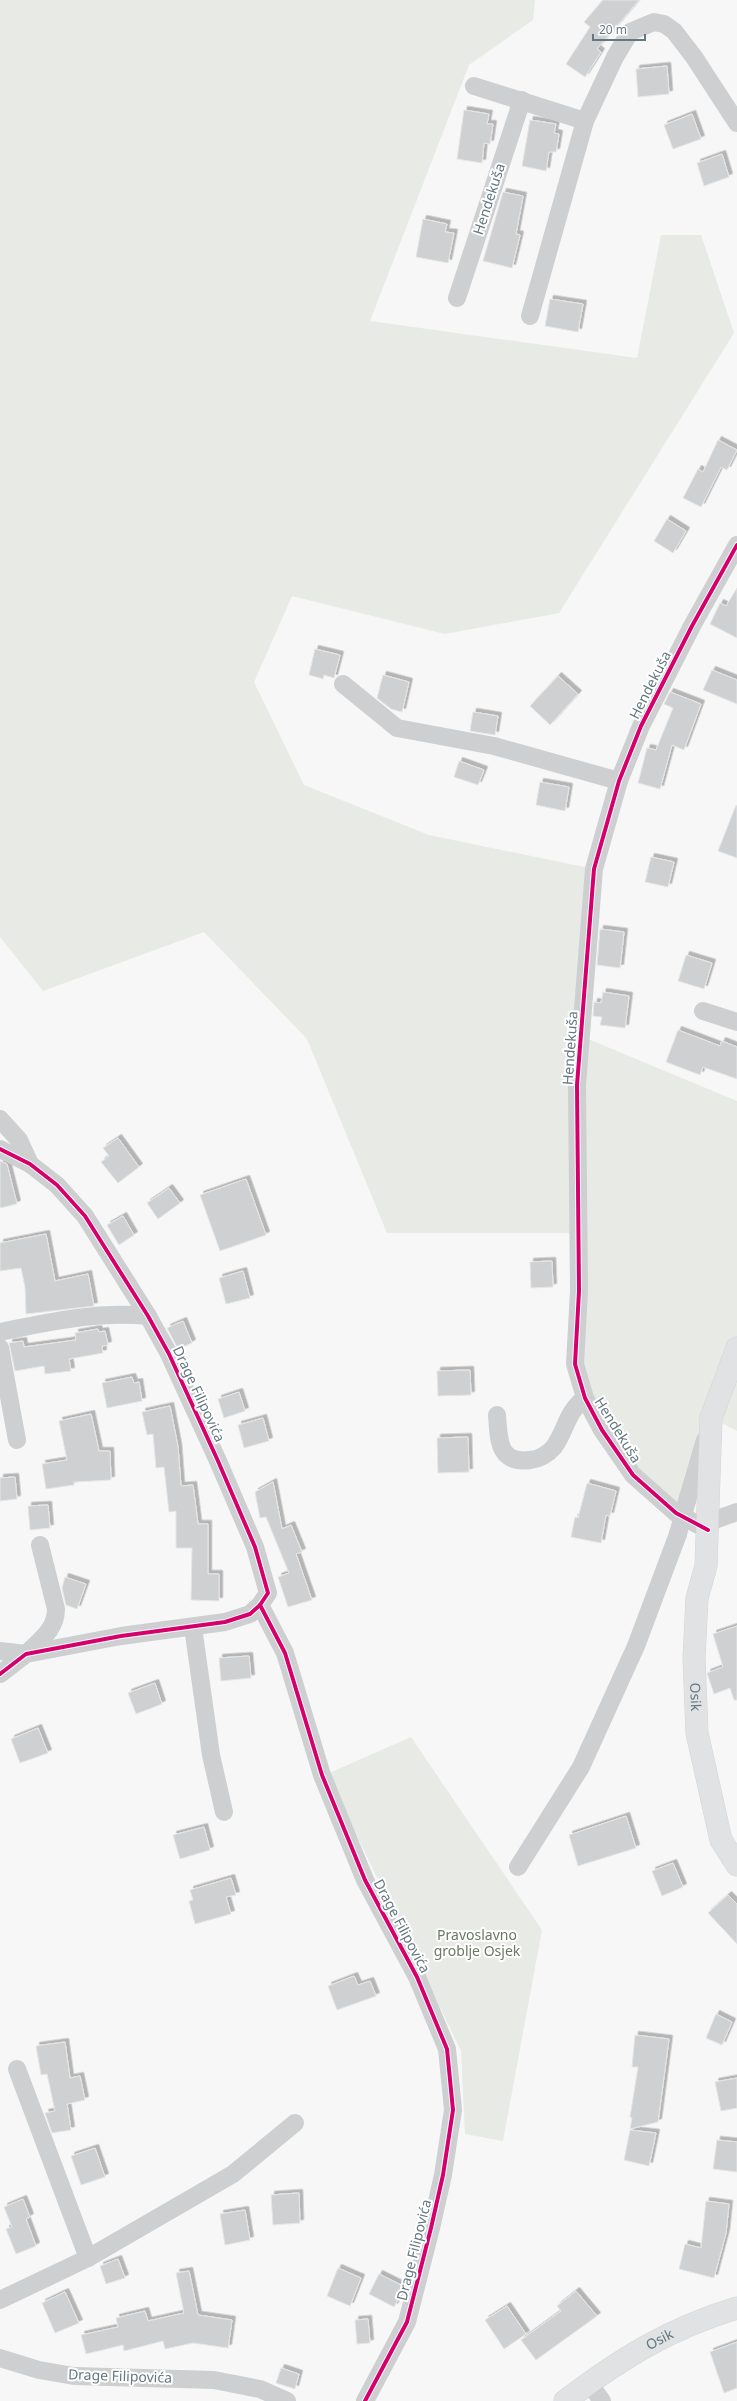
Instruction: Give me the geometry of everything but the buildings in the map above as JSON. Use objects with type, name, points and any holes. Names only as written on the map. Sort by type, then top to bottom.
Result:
[{"type":"main road","name":"Osik","points":[[737,1348],[711,1418],[709,1526],[706,1566],[697,1598],[694,1650],[697,1733],[721,1840],[737,1865]]},
{"type":"main road","name":"Osik","points":[[565,2401],[631,2354],[666,2335],[702,2319],[737,2308]]},
{"type":"street","points":[[530,316],[585,121],[615,57],[630,32],[654,22],[664,24],[674,31],[694,57],[737,123]]},
{"type":"street","points":[[474,86],[585,121]]},
{"type":"street","name":"Hendekuša","points":[[457,298],[522,100]]},
{"type":"street","name":"Hendekuša","points":[[709,1526],[676,1513],[633,1474],[602,1430],[585,1398],[575,1364],[579,1291],[578,1085],[594,869],[619,781],[641,726],[692,626],[737,545]]},
{"type":"street","points":[[343,684],[397,728],[494,746],[619,781]]},
{"type":"street","points":[[702,1011],[737,1022]]},
{"type":"street","name":"Drage Filipovića","points":[[0,1119],[19,1140],[30,1164]]},
{"type":"street","name":"Drage Filipovića","points":[[0,1149],[30,1164],[57,1185],[85,1216],[148,1316],[189,1396],[255,1547],[268,1593],[260,1605],[285,1652],[322,1775],[365,1880],[417,1977],[447,2049],[453,2110],[443,2175],[431,2228],[407,2322],[364,2401]]},
{"type":"street","points":[[0,1332],[50,1322],[121,1314],[148,1316]]},
{"type":"street","points":[[0,1348],[17,1440]]},
{"type":"street","points":[[497,1415],[499,1441],[506,1454],[518,1462],[535,1460],[553,1447],[575,1406],[585,1398]]},
{"type":"street","points":[[518,1867],[581,1768],[636,1646],[678,1534],[711,1418]]},
{"type":"street","points":[[709,1526],[737,1512]]},
{"type":"street","points":[[0,1674],[26,1654],[52,1628],[56,1620],[56,1609],[40,1545]]},
{"type":"street","points":[[0,1651],[26,1654],[121,1636],[226,1622],[250,1614],[260,1605]]},
{"type":"street","points":[[193,1627],[195,1651],[211,1756],[224,1812]]},
{"type":"street","points":[[16,2068],[88,2258]]},
{"type":"street","points":[[0,2300],[88,2258],[233,2174],[295,2123]]},
{"type":"street","name":"Drage Filipovića","points":[[0,2358],[38,2370],[74,2376],[214,2380],[260,2389],[287,2401]]},
{"type":"street","points":[[589,2383],[602,2401]]},
{"type":"green space","points":[[0,0],[535,0],[533,20],[469,65],[370,321],[637,358],[661,235],[701,235],[734,333],[559,613],[445,634],[292,596],[254,682],[304,785],[429,835],[594,869],[581,1036],[737,1101],[737,1431],[712,1418],[676,1513],[633,1475],[585,1398],[579,1233],[387,1233],[307,1039],[204,932],[43,991],[0,937]]},
{"type":"green space","name":"Pravoslavno groblje Osjek","points":[[411,1737],[542,1930],[503,2141],[465,2134],[461,2051],[327,1774]]},
{"type":"cycle path","points":[[708,1530],[676,1513],[633,1475],[602,1430],[585,1398],[575,1364],[579,1291],[577,1085],[594,869],[619,781],[641,726],[692,626],[737,545]]},
{"type":"cycle path","points":[[0,1149],[30,1164],[57,1185],[85,1216],[148,1316],[169,1354],[218,1461],[255,1547],[268,1593],[260,1605],[250,1614],[225,1622],[121,1636],[26,1654],[0,1674]]},
{"type":"cycle path","points":[[260,1605],[285,1653],[322,1775],[365,1880],[417,1977],[447,2049],[453,2110],[443,2175],[431,2228],[407,2322],[365,2401]]}]
